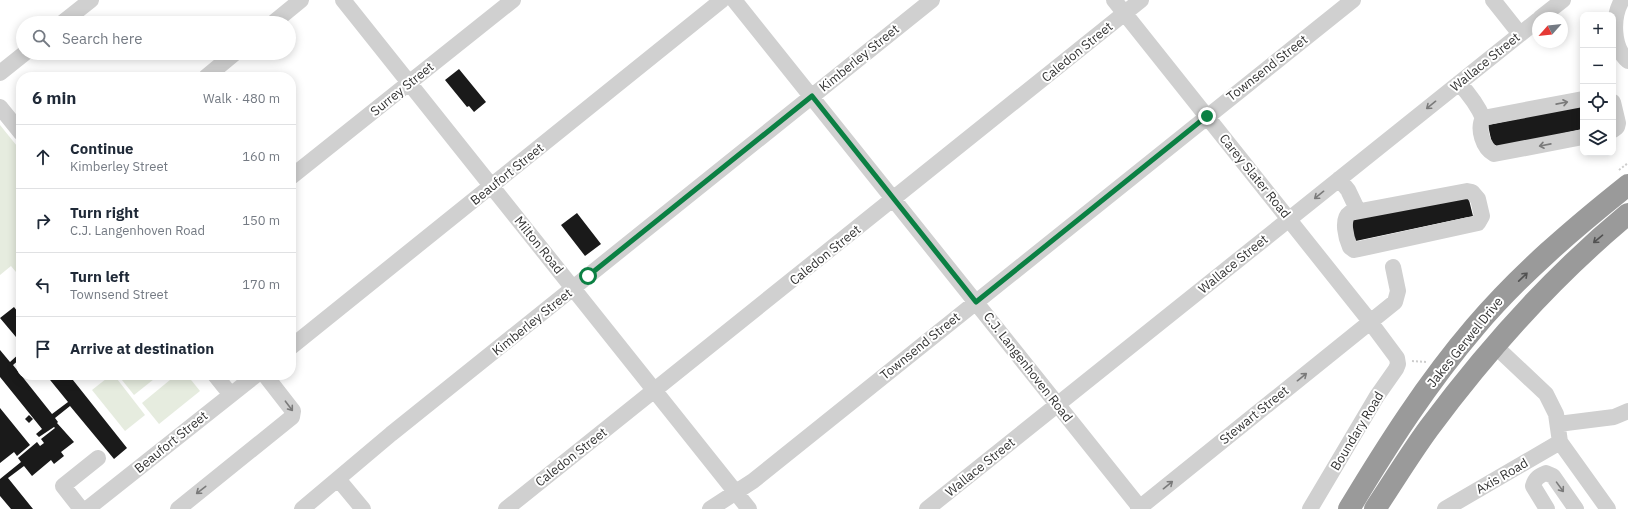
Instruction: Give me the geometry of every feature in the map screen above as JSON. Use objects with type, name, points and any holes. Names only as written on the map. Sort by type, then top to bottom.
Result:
[{"type":"highway","name":"Jakes Gerwel Drive","points":[[1349,509],[1388,444],[1431,382],[1474,327],[1500,299],[1581,222],[1628,184]]},
{"type":"highway","name":"Jakes Gerwel Drive","points":[[1375,509],[1428,429],[1495,346],[1561,274],[1594,242],[1628,214]]},
{"type":"highway","points":[[1360,509],[1463,364],[1477,350],[1495,346],[1492,322],[1500,299]]},
{"type":"street","points":[[71,16],[91,0]]},
{"type":"street","points":[[282,16],[301,0]]},
{"type":"street","name":"Milton Road","points":[[343,0],[749,509]]},
{"type":"street","name":"Surrey Street","points":[[296,173],[513,0]]},
{"type":"street","name":"Beaufort Street","points":[[296,343],[722,0]]},
{"type":"street","name":"C.J. Langenhoven Road","points":[[734,0],[895,199],[1140,508]]},
{"type":"street","name":"Kimberley Street","points":[[302,509],[932,0]]},
{"type":"street","name":"Carey Slater Road","points":[[1114,0],[1394,352]]},
{"type":"street","name":"Caledon Street","points":[[506,509],[895,199],[1141,0]]},
{"type":"street","name":"Townsend Street","points":[[710,509],[753,481],[1353,0]]},
{"type":"street","points":[[1493,0],[1520,34]]},
{"type":"street","name":"Wallace Street","points":[[1548,12],[1563,0]]},
{"type":"street","points":[[1622,0],[1615,16],[1614,27],[1621,52],[1628,61]]},
{"type":"street","name":"Wallace Street","points":[[927,509],[1532,25]]},
{"type":"street","points":[[0,73],[16,60]]},
{"type":"street","points":[[212,72],[227,60]]},
{"type":"street","points":[[1459,83],[1473,99],[1483,118]]},
{"type":"street","points":[[1483,118],[1580,99]]},
{"type":"street","points":[[0,107],[16,127]]},
{"type":"street","points":[[1616,115],[1618,124],[1616,128]]},
{"type":"street","points":[[1483,118],[1480,125],[1485,147],[1494,154],[1580,138]]},
{"type":"street","points":[[1339,179],[1348,190],[1358,211]]},
{"type":"street","points":[[1468,191],[1472,192],[1478,199],[1482,216],[1481,220],[1474,224],[1354,250],[1348,244],[1345,221],[1347,216],[1358,211],[1468,191]]},
{"type":"street","name":"Stewart Street","points":[[1140,508],[1394,302],[1398,291],[1393,267]]},
{"type":"street","points":[[1495,346],[1527,378],[1534,382],[1546,394],[1554,407],[1560,442],[1608,509]]},
{"type":"street","name":"Boundary Road","points":[[1310,509],[1377,396],[1396,369],[1398,364],[1394,352]]},
{"type":"street","points":[[219,380],[231,395]]},
{"type":"street","name":"Beaufort Street","points":[[88,508],[250,380]]},
{"type":"street","points":[[178,509],[292,417],[293,411],[269,380]]},
{"type":"street","points":[[1557,422],[1605,418],[1628,411]]},
{"type":"street","name":"Axis Road","points":[[1445,509],[1560,442]]},
{"type":"street","points":[[88,508],[63,486],[98,458]]},
{"type":"street","points":[[1547,509],[1533,486],[1534,480],[1539,475],[1546,473],[1552,476],[1576,509]]},
{"type":"street","points":[[338,479],[363,509]]},
{"type":"shaded area","points":[[0,125],[16,145],[16,272],[11,266],[0,275]]},
{"type":"shaded area","points":[[105,380],[118,380],[145,415],[125,431],[92,390]]},
{"type":"shaded area","points":[[122,380],[153,380],[134,395]]},
{"type":"shaded area","points":[[170,380],[191,380],[200,391],[159,424],[142,403]]},
{"type":"building","points":[[459,69],[486,102],[474,112],[469,106],[467,107],[445,80]]},
{"type":"building","points":[[1580,106],[1580,130],[1493,149],[1488,125]]},
{"type":"building","points":[[1468,196],[1473,216],[1351,242],[1348,220]]},
{"type":"building","points":[[577,213],[601,244],[585,256],[561,225]]},
{"type":"building","points":[[14,307],[16,310],[16,337],[0,318]]},
{"type":"building","points":[[0,350],[10,362],[16,357],[16,362],[13,365],[16,369],[16,380],[25,380],[52,414],[68,402],[50,380],[73,380],[127,448],[114,459],[70,406],[55,418],[58,422],[57,423],[74,442],[61,452],[64,456],[54,464],[51,460],[32,476],[24,466],[8,478],[33,509],[11,509],[0,496],[0,479],[21,462],[18,458],[37,442],[40,446],[44,443],[41,439],[55,428],[54,427],[39,437],[36,434],[42,429],[0,377]]},
{"type":"building","points":[[0,408],[30,445],[17,456],[14,452],[0,463]]},
{"type":"building","points":[[29,415],[33,419],[29,423],[25,419]]},
{"type":"route","points":[[588,276],[812,96],[976,302],[1207,116]]}]
